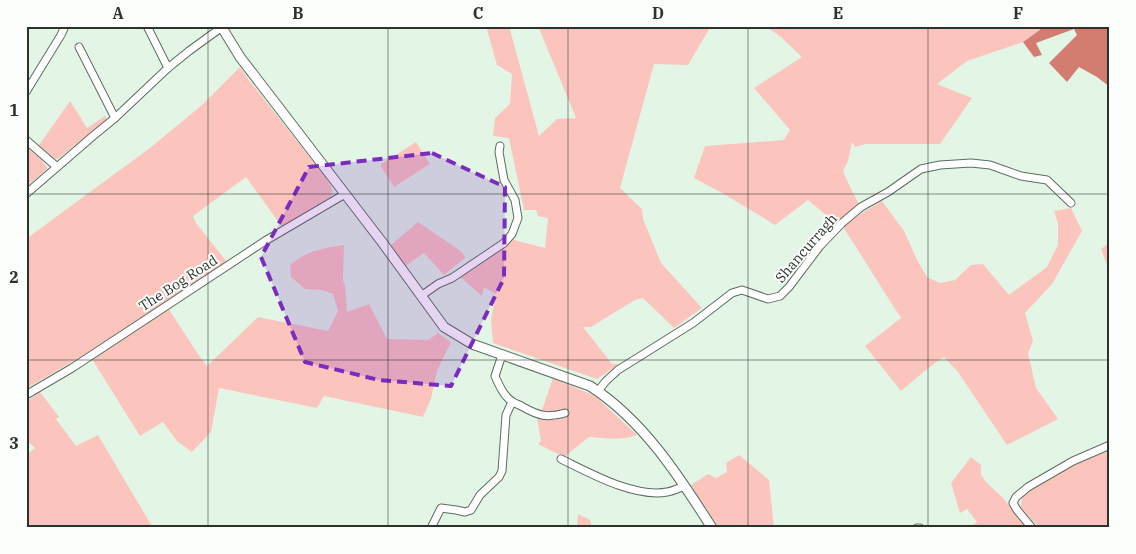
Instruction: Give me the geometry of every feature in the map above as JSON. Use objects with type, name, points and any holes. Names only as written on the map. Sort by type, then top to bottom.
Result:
[{"type":"street","points":[[26,92],[66,26]]},
{"type":"street","points":[[147,26],[168,68]]},
{"type":"street","points":[[27,194],[115,118],[168,68],[221,27],[240,57],[382,242],[444,327],[472,344],[590,386],[598,391],[646,436],[685,486],[712,528]]},
{"type":"street","points":[[79,47],[115,118]]},
{"type":"street","points":[[26,140],[58,167]]},
{"type":"street","points":[[421,296],[438,284],[452,278],[504,243],[512,234],[518,218],[515,200],[504,180],[499,152],[500,146]]},
{"type":"street","name":"Shancurragh","points":[[598,391],[610,376],[618,370],[688,327],[735,292],[742,290],[768,299],[780,296],[820,246],[842,223],[861,207],[888,192],[921,169],[940,164],[971,163],[990,165],[1021,176],[1047,180],[1071,203]]},
{"type":"street","name":"The Bog Road","points":[[26,395],[72,368],[265,241],[345,194]]},
{"type":"street","points":[[502,356],[496,376],[501,388],[512,402],[543,416],[565,413]]},
{"type":"street","points":[[431,528],[441,508],[465,512],[471,510],[480,495],[499,477],[502,471],[506,415],[512,402]]},
{"type":"street","points":[[1032,528],[1017,510],[1014,503],[1016,497],[1028,487],[1073,461],[1110,445]]},
{"type":"street","points":[[561,459],[606,480],[644,492],[668,492],[685,486]]},
{"type":"highlighted area","points":[[432,153],[505,187],[504,278],[451,386],[379,380],[305,362],[261,257],[309,167]]},
{"type":"shaded area","points":[[486,26],[509,26],[539,136],[557,119],[576,118],[538,26],[711,26],[688,65],[654,64],[620,188],[642,209],[643,219],[661,263],[702,308],[674,328],[643,298],[635,300],[591,327],[583,327],[612,364],[619,364],[597,379],[493,343],[491,319],[496,294],[484,287],[482,296],[459,276],[510,239],[545,248],[548,218],[538,216],[536,210],[524,210],[509,138],[493,136],[495,118],[510,104],[512,74],[497,65]]},
{"type":"shaded area","points":[[765,26],[1039,26],[1041,30],[1023,42],[967,61],[937,84],[972,98],[940,144],[866,144],[855,147],[852,142],[848,161],[843,171],[860,206],[838,225],[808,200],[775,225],[694,178],[705,146],[784,140],[790,130],[754,88],[802,57],[781,37]]},
{"type":"shaded area","points":[[1039,26],[1110,26],[1110,87],[1079,67],[1067,82],[1049,63],[1077,35],[1074,29],[1036,43],[1042,55],[1034,57],[1023,42],[1040,30]]},
{"type":"shaded area","points":[[240,67],[326,178],[332,189],[331,197],[282,227],[246,177],[193,216],[196,223],[227,262],[82,356],[27,388],[26,239],[150,148],[202,105]]},
{"type":"shaded area","points":[[70,101],[87,128],[105,116],[107,119],[59,158],[55,159],[39,145]]},
{"type":"shaded area","points":[[416,142],[430,164],[394,187],[380,165]]},
{"type":"shaded area","points":[[26,147],[39,157],[47,169],[26,187],[28,175]]},
{"type":"shaded area","points":[[882,201],[904,231],[927,277],[940,283],[955,280],[971,265],[983,264],[1009,295],[1047,267],[1058,245],[1058,223],[1054,211],[1071,208],[1082,231],[1052,284],[1025,313],[1033,341],[1028,353],[1036,388],[1058,419],[1007,445],[958,372],[944,357],[901,391],[865,346],[901,318],[843,227]]},
{"type":"shaded area","points":[[418,222],[462,252],[465,258],[444,275],[424,253],[404,267],[391,245]]},
{"type":"shaded area","points":[[1110,242],[1110,273],[1101,249]]},
{"type":"shaded area","points":[[344,245],[343,280],[347,312],[369,304],[387,339],[428,340],[438,333],[451,342],[437,371],[431,399],[423,417],[324,396],[317,408],[219,388],[211,432],[192,452],[177,441],[163,422],[140,436],[92,359],[168,308],[207,366],[258,317],[328,331],[338,311],[333,294],[322,290],[305,289],[291,277],[290,265],[310,253]]},
{"type":"shaded area","points":[[553,378],[595,396],[637,435],[619,439],[589,437],[564,457],[538,444],[541,441],[537,418],[554,420],[569,415],[570,410],[562,409],[541,413]]},
{"type":"shaded area","points":[[40,392],[59,417],[56,419],[76,446],[98,435],[153,528],[26,528],[26,455],[35,448],[26,440],[26,402]]},
{"type":"shaded area","points":[[1110,447],[1110,528],[1040,528],[1020,508],[1023,495],[1041,482]]},
{"type":"shaded area","points":[[739,455],[769,480],[774,528],[717,528],[691,485],[708,474],[716,478],[727,472],[726,463]]},
{"type":"shaded area","points":[[971,457],[981,465],[981,475],[986,482],[1003,498],[1028,528],[971,528],[977,522],[967,509],[960,513],[951,483]]},
{"type":"shaded area","points":[[578,514],[590,520],[592,528],[577,528]]}]
